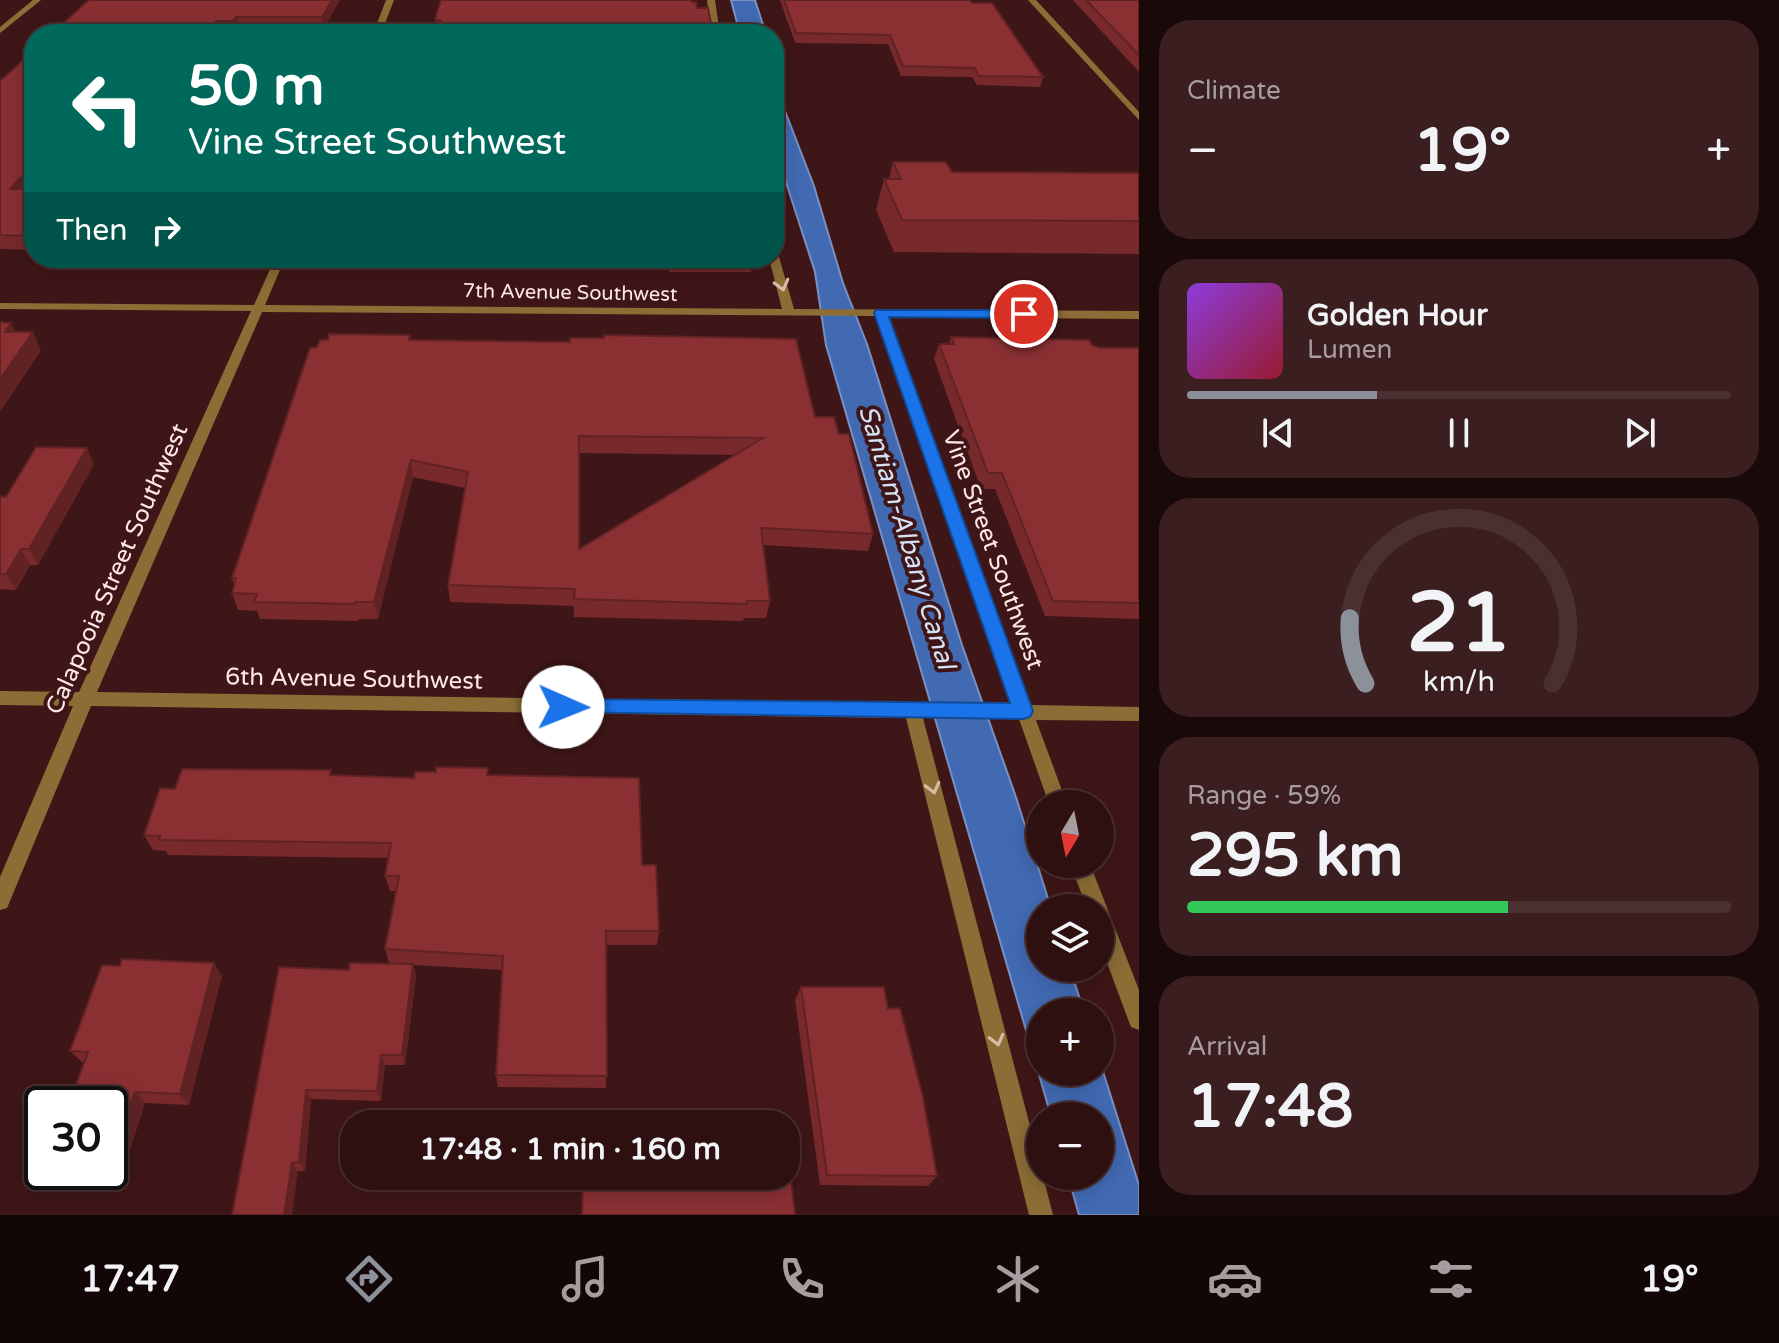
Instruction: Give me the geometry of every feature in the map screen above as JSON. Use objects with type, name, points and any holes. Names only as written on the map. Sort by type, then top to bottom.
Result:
[{"type":"street","points":[[0,31],[37,0]]},
{"type":"street","points":[[381,24],[390,0]]},
{"type":"street","points":[[711,0],[715,24]]},
{"type":"street","points":[[1032,0],[1139,117]]},
{"type":"street","name":"Calapooia Street Southwest","points":[[0,901],[85,699],[276,268]]},
{"type":"street","points":[[777,268],[789,313]]},
{"type":"street","name":"7th Avenue Southwest","points":[[0,306],[1139,315]]},
{"type":"street","name":"Vine Street Southwest","points":[[881,313],[1053,790]]},
{"type":"street","name":"6th Avenue Southwest","points":[[0,698],[1139,714]]},
{"type":"street","points":[[919,712],[1041,1215]]},
{"type":"street","points":[[1114,953],[1139,1019]]},
{"type":"water","points":[[731,0],[755,0],[763,24],[737,24]]},
{"type":"water","name":"Santiam-Albany Canal","points":[[784,108],[814,186],[962,645],[1026,829],[1026,878],[1042,878],[1047,894],[1026,894],[1026,982],[1074,982],[1080,998],[1026,998],[1026,1030],[826,345],[815,272],[784,176]]},
{"type":"water","points":[[1042,1086],[1108,1086],[1113,1102],[1047,1102]]},
{"type":"water","points":[[1114,1106],[1139,1185],[1139,1215],[1079,1215],[1072,1190],[1114,1190]]},
{"type":"building","points":[[89,0],[332,0],[322,17],[236,17],[233,21],[216,21],[214,24],[62,24]]},
{"type":"building","points":[[441,0],[691,0],[696,2],[697,8],[708,8],[711,24],[440,24],[441,21],[435,19]]},
{"type":"building","points":[[784,0],[970,0],[972,3],[992,3],[1043,77],[979,76],[975,68],[903,66],[890,35],[796,33]]},
{"type":"building","points":[[1086,0],[1139,0],[1139,55]]},
{"type":"building","points":[[24,59],[24,174],[10,189],[24,189],[24,236],[0,235],[0,81]]},
{"type":"building","points":[[893,162],[946,162],[952,172],[1139,173],[1139,221],[902,220],[884,179],[901,179]]},
{"type":"building","points":[[0,322],[11,323],[5,332],[33,332],[0,379]]},
{"type":"building","points":[[329,334],[410,335],[409,340],[570,342],[570,338],[604,338],[604,335],[796,339],[815,417],[834,417],[839,434],[849,434],[873,534],[761,528],[770,601],[747,601],[747,604],[574,599],[575,589],[448,585],[468,472],[411,460],[374,602],[254,602],[257,594],[232,593],[236,578],[232,578],[310,348],[317,347],[320,340],[328,340]],"holes":[[[579,436],[763,438],[579,549]]]},
{"type":"building","points":[[951,337],[1089,340],[1100,348],[1139,348],[1139,603],[1053,601],[1002,473],[988,473],[939,344],[954,344]]},
{"type":"building","points":[[36,447],[87,448],[29,549],[21,549],[6,574],[0,574],[0,496],[6,497]]},
{"type":"building","points":[[436,767],[488,768],[487,775],[639,778],[642,865],[656,865],[659,931],[606,931],[607,1076],[496,1075],[503,956],[385,949],[399,876],[385,876],[391,843],[159,840],[160,836],[144,835],[160,788],[175,789],[182,769],[331,770],[330,775],[414,778],[415,772],[436,772]]},
{"type":"building","points":[[122,959],[214,963],[180,1094],[135,1092],[128,1113],[128,1086],[76,1086],[88,1052],[70,1051],[102,965],[120,966]]},
{"type":"building","points":[[350,963],[413,964],[402,1055],[381,1055],[377,1091],[306,1090],[299,1162],[292,1163],[284,1215],[232,1215],[279,967],[349,970]]},
{"type":"building","points":[[801,987],[884,987],[888,1009],[900,1008],[923,1097],[937,1176],[827,1175]]},
{"type":"building","points":[[583,1190],[792,1190],[795,1215],[582,1215]]},
{"type":"route","points":[[563,707],[1023,711],[881,313],[1024,314]]}]
